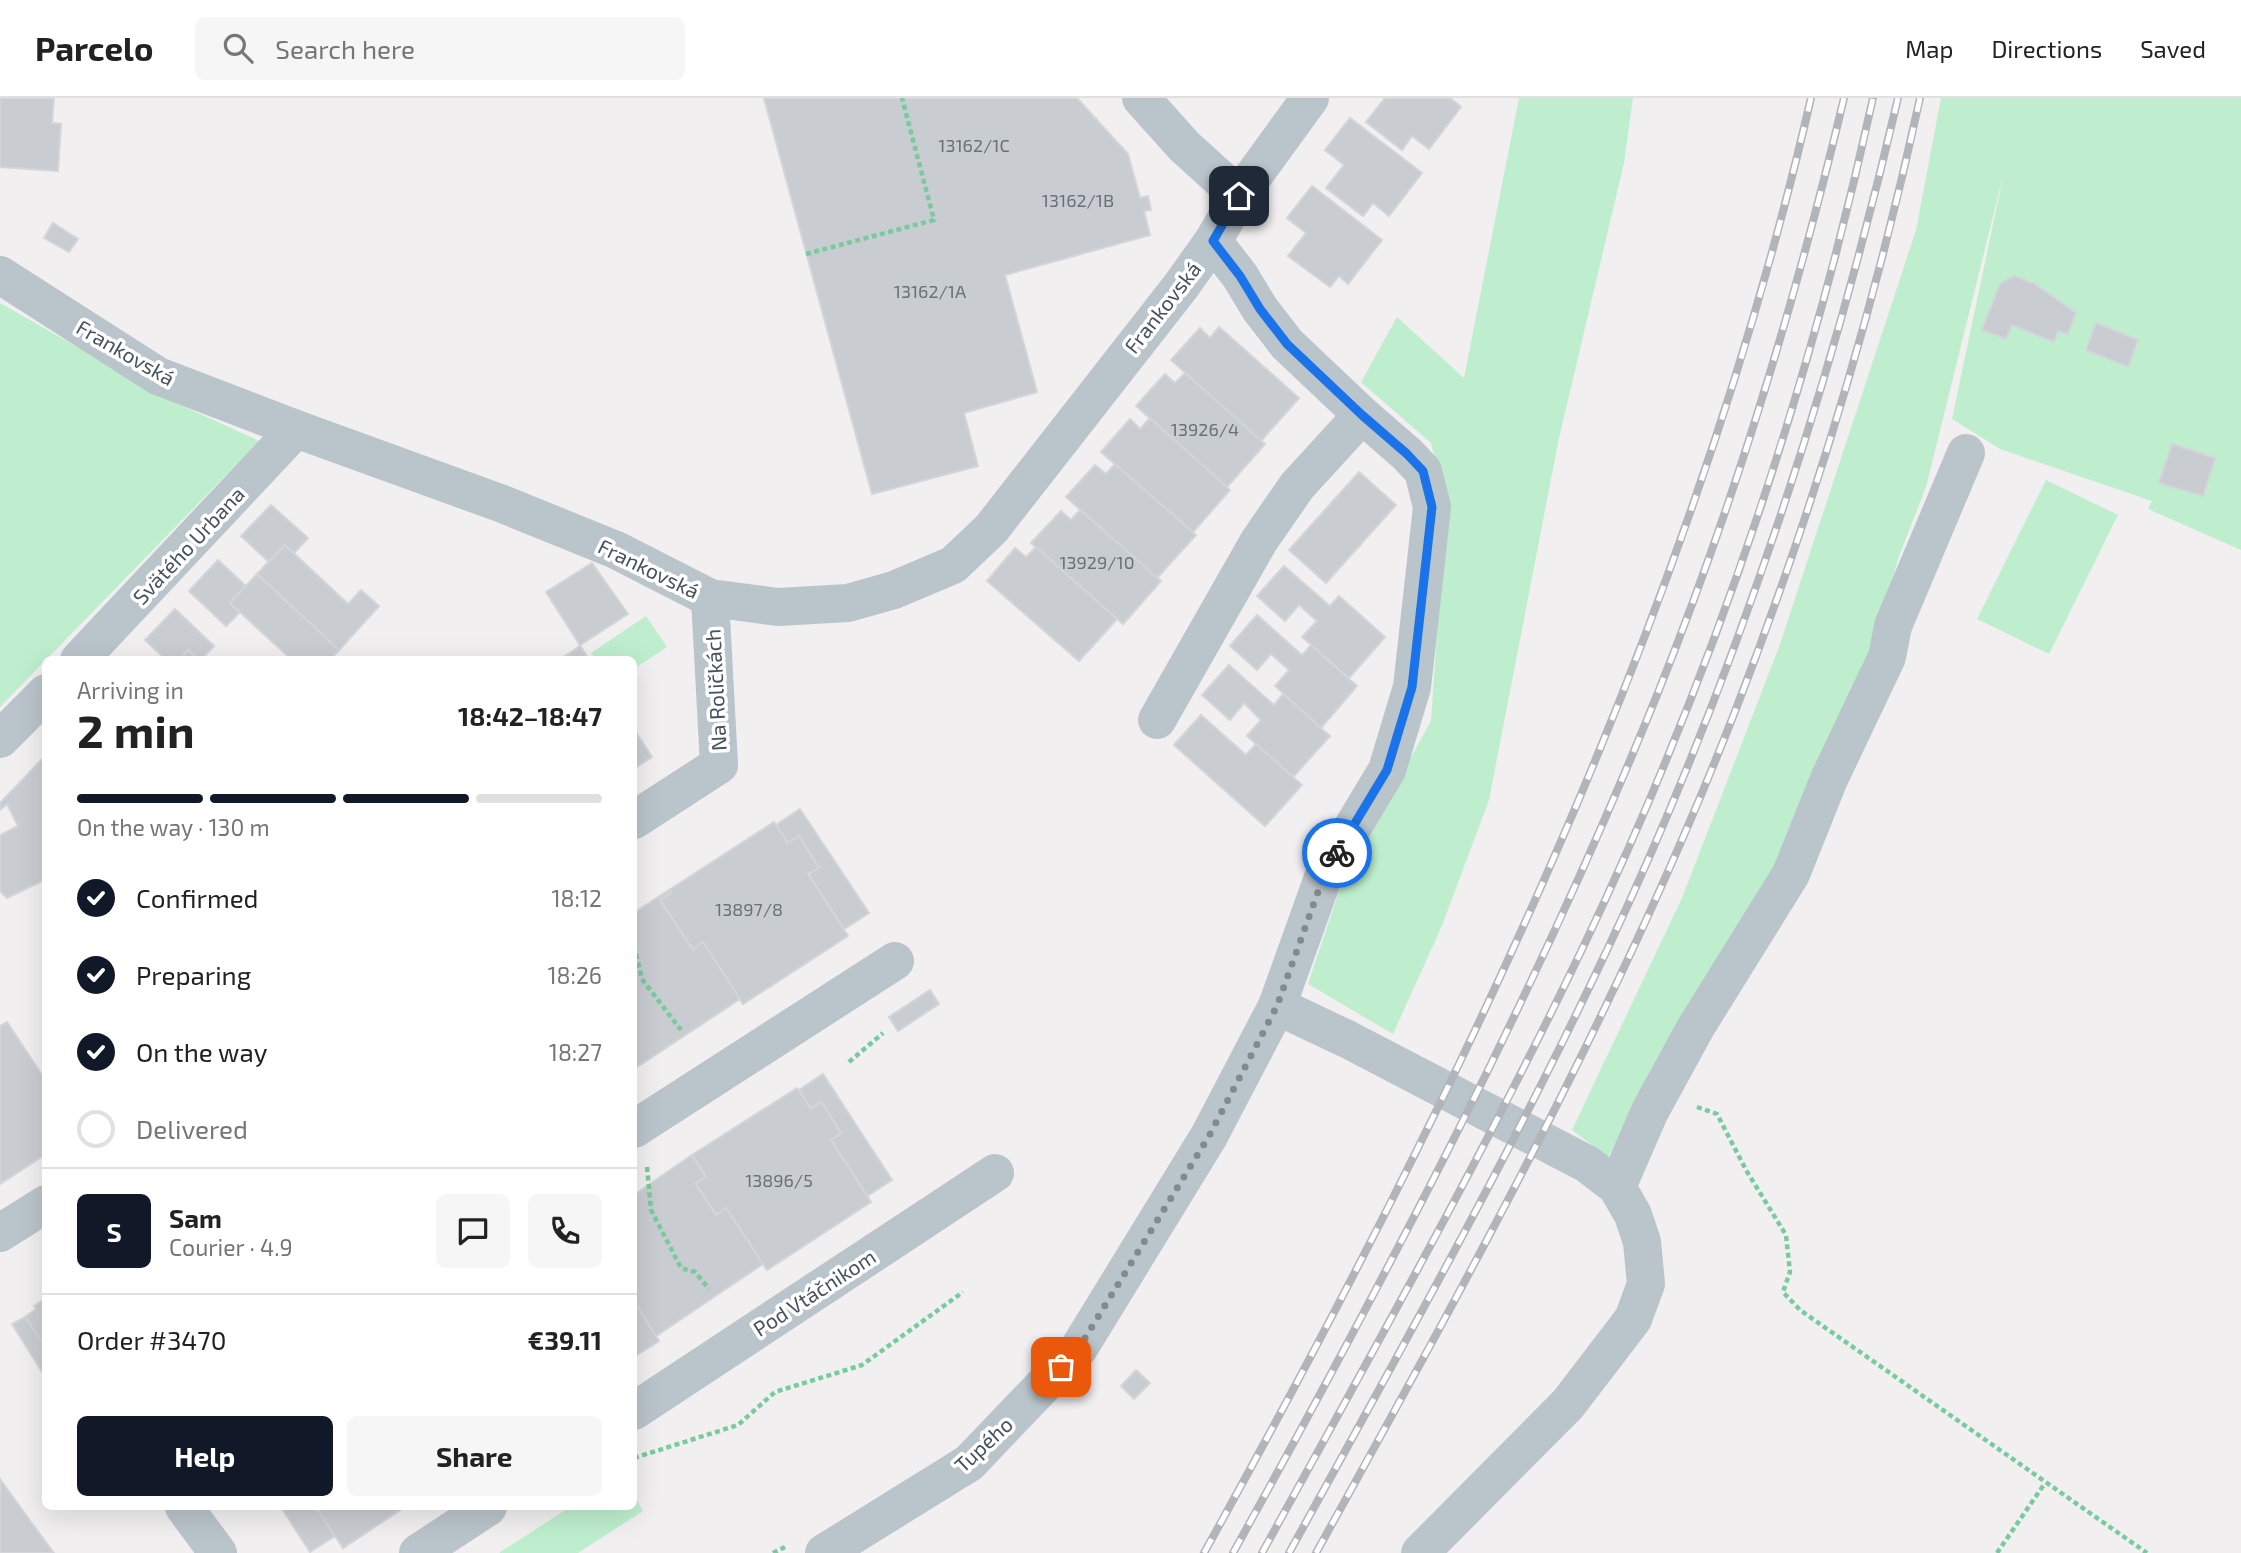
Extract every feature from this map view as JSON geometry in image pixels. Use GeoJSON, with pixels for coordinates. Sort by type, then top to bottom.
{"type":"FeatureCollection","features":[{"type":"Feature","properties":{"kind":"street"},"geometry":{"type":"LineString","coordinates":[[1141,98],[1184,146],[1239,196],[1310,98]]}},
{"type":"Feature","properties":{"kind":"street","name":"Frankovská"},"geometry":{"type":"LineString","coordinates":[[0,275],[158,376],[500,503],[616,550],[710,598],[778,607],[848,603],[894,590],[953,565],[991,529],[1181,285],[1213,241],[1239,196]]}},
{"type":"Feature","properties":{"kind":"street","name":"Tupého"},"geometry":{"type":"LineString","coordinates":[[810,1547],[969,1463],[1079,1348],[1209,1136],[1277,1006],[1324,875],[1387,770],[1412,687],[1432,507],[1423,471],[1287,344],[1213,241]]}},
{"type":"Feature","properties":{"kind":"street"},"geometry":{"type":"LineString","coordinates":[[1157,720],[1259,541],[1297,486],[1362,415]]}},
{"type":"Feature","properties":{"kind":"street","name":"Svätého Urbana"},"geometry":{"type":"LineString","coordinates":[[83,656],[296,429]]}},
{"type":"Feature","properties":{"kind":"street"},"geometry":{"type":"LineString","coordinates":[[1617,1187],[1650,1111],[1696,1027],[1791,874],[1829,779],[1887,657],[1893,626],[1966,453]]}},
{"type":"Feature","properties":{"kind":"street","name":"Na Roličkách"},"geometry":{"type":"LineString","coordinates":[[637,819],[719,765],[710,598]]}},
{"type":"Feature","properties":{"kind":"street"},"geometry":{"type":"LineString","coordinates":[[0,739],[42,697]]}},
{"type":"Feature","properties":{"kind":"street"},"geometry":{"type":"LineString","coordinates":[[637,1127],[895,961]]}},
{"type":"Feature","properties":{"kind":"street"},"geometry":{"type":"LineString","coordinates":[[1277,1006],[1347,1039],[1587,1164],[1617,1187],[1633,1215],[1642,1242],[1646,1283],[1633,1318],[1568,1404],[1420,1553]]}},
{"type":"Feature","properties":{"kind":"street","name":"Pod Vtáčnikom"},"geometry":{"type":"LineString","coordinates":[[637,1409],[995,1173]]}},
{"type":"Feature","properties":{"kind":"street"},"geometry":{"type":"LineString","coordinates":[[0,1233],[42,1206]]}},
{"type":"Feature","properties":{"kind":"street"},"geometry":{"type":"LineString","coordinates":[[186,1510],[218,1553]]}},
{"type":"Feature","properties":{"kind":"street"},"geometry":{"type":"LineString","coordinates":[[418,1553],[483,1510]]}},
{"type":"Feature","properties":{"kind":"path"},"geometry":{"type":"LineString","coordinates":[[806,254],[934,220],[902,98]]}},
{"type":"Feature","properties":{"kind":"path"},"geometry":{"type":"LineString","coordinates":[[637,958],[642,979],[681,1030]]}},
{"type":"Feature","properties":{"kind":"path"},"geometry":{"type":"LineString","coordinates":[[849,1062],[883,1033]]}},
{"type":"Feature","properties":{"kind":"path"},"geometry":{"type":"LineString","coordinates":[[1650,1111],[1684,1103],[1717,1114],[1746,1170],[1786,1235],[1790,1272],[1783,1292],[1800,1310],[2147,1553]]}},
{"type":"Feature","properties":{"kind":"path"},"geometry":{"type":"LineString","coordinates":[[647,1167],[651,1210],[681,1268],[695,1272],[709,1289]]}},
{"type":"Feature","properties":{"kind":"path"},"geometry":{"type":"LineString","coordinates":[[637,1457],[738,1425],[775,1392],[862,1365],[963,1292]]}},
{"type":"Feature","properties":{"kind":"path"},"geometry":{"type":"LineString","coordinates":[[1997,1553],[2045,1483]]}},
{"type":"Feature","properties":{"kind":"path"},"geometry":{"type":"LineString","coordinates":[[773,1553],[810,1547]]}},
{"type":"Feature","properties":{"kind":"green space"},"geometry":{"type":"Polygon","coordinates":[[[1519,98],[1633,98],[1624,163],[1559,438],[1489,800],[1441,928],[1393,1034],[1308,984],[1341,885],[1431,721],[1446,501],[1431,443],[1361,382],[1397,317],[1464,378],[1519,98]]]}},
{"type":"Feature","properties":{"kind":"green space"},"geometry":{"type":"Polygon","coordinates":[[[1941,98],[2241,98],[2241,550],[2148,509],[2152,501],[2000,449],[1952,419],[2004,172],[1926,487],[1898,559],[1876,640],[1784,851],[1608,1157],[1572,1130],[1682,898],[1779,647],[1916,230],[1941,98]]]}},
{"type":"Feature","properties":{"kind":"green space"},"geometry":{"type":"Polygon","coordinates":[[[0,303],[174,402],[259,441],[50,656],[42,656],[42,664],[0,707],[0,303]]]}},
{"type":"Feature","properties":{"kind":"green space"},"geometry":{"type":"Polygon","coordinates":[[[2046,480],[2118,515],[2049,654],[1977,619],[2046,480]]]}},
{"type":"Feature","properties":{"kind":"green space"},"geometry":{"type":"Polygon","coordinates":[[[646,616],[667,647],[637,667],[637,656],[593,656],[591,653],[646,616]]]}},
{"type":"Feature","properties":{"kind":"green space"},"geometry":{"type":"Polygon","coordinates":[[[637,1500],[643,1511],[578,1553],[499,1553],[565,1510],[637,1510],[637,1500]]]}},
{"type":"Feature","properties":{"kind":"building"},"geometry":{"type":"Polygon","coordinates":[[[0,98],[54,98],[52,123],[61,124],[58,171],[0,167],[0,98]]]}},
{"type":"Feature","properties":{"kind":"building"},"geometry":{"type":"Polygon","coordinates":[[[764,98],[1077,98],[1128,154],[1140,198],[1148,196],[1151,210],[1144,211],[1150,235],[1005,275],[1037,392],[964,413],[978,466],[872,494],[764,98]]]}},
{"type":"Feature","properties":{"kind":"building"},"geometry":{"type":"Polygon","coordinates":[[[1385,98],[1450,98],[1461,107],[1429,149],[1412,136],[1402,150],[1366,122],[1385,98]]]}},
{"type":"Feature","properties":{"kind":"building"},"geometry":{"type":"Polygon","coordinates":[[[1350,118],[1422,173],[1389,216],[1373,203],[1363,216],[1326,188],[1344,165],[1325,150],[1350,118]]]}},
{"type":"Feature","properties":{"kind":"building"},"geometry":{"type":"Polygon","coordinates":[[[1312,186],[1382,240],[1348,284],[1339,276],[1330,287],[1288,256],[1306,233],[1287,218],[1312,186]]]}},
{"type":"Feature","properties":{"kind":"building"},"geometry":{"type":"Polygon","coordinates":[[[53,223],[78,239],[69,252],[44,238],[53,223]]]}},
{"type":"Feature","properties":{"kind":"building"},"geometry":{"type":"Polygon","coordinates":[[[2014,276],[2035,284],[2076,313],[2068,334],[2058,331],[2054,342],[2012,325],[2006,339],[1982,330],[2000,284],[2014,276]]]}},
{"type":"Feature","properties":{"kind":"building"},"geometry":{"type":"Polygon","coordinates":[[[2096,323],[2138,340],[2128,367],[2086,350],[2096,323]]]}},
{"type":"Feature","properties":{"kind":"building"},"geometry":{"type":"Polygon","coordinates":[[[1219,327],[1299,398],[1261,441],[1171,360],[1200,328],[1210,338],[1219,327]]]}},
{"type":"Feature","properties":{"kind":"building"},"geometry":{"type":"Polygon","coordinates":[[[1185,373],[1265,444],[1227,487],[1136,406],[1165,374],[1175,383],[1185,373]]]}},
{"type":"Feature","properties":{"kind":"building"},"geometry":{"type":"Polygon","coordinates":[[[1150,418],[1230,490],[1193,532],[1101,452],[1130,419],[1140,429],[1150,418]]]}},
{"type":"Feature","properties":{"kind":"building"},"geometry":{"type":"Polygon","coordinates":[[[2172,444],[2215,458],[2203,496],[2159,483],[2172,444]]]}},
{"type":"Feature","properties":{"kind":"building"},"geometry":{"type":"Polygon","coordinates":[[[1115,464],[1196,535],[1157,578],[1066,497],[1095,465],[1106,474],[1115,464]]]}},
{"type":"Feature","properties":{"kind":"building"},"geometry":{"type":"Polygon","coordinates":[[[1359,472],[1396,505],[1326,583],[1289,550],[1359,472]]]}},
{"type":"Feature","properties":{"kind":"building"},"geometry":{"type":"Polygon","coordinates":[[[271,505],[308,538],[294,553],[285,545],[269,562],[241,536],[271,505]]]}},
{"type":"Feature","properties":{"kind":"building"},"geometry":{"type":"Polygon","coordinates":[[[1080,510],[1161,581],[1123,624],[1031,543],[1061,511],[1071,520],[1080,510]]]}},
{"type":"Feature","properties":{"kind":"building"},"geometry":{"type":"Polygon","coordinates":[[[285,545],[348,604],[361,590],[379,606],[339,650],[257,574],[285,545]]]}},
{"type":"Feature","properties":{"kind":"building"},"geometry":{"type":"Polygon","coordinates":[[[1036,547],[1117,619],[1079,661],[987,581],[1015,548],[1026,557],[1036,547]]]}},
{"type":"Feature","properties":{"kind":"building"},"geometry":{"type":"Polygon","coordinates":[[[218,560],[246,586],[230,603],[240,612],[226,626],[189,591],[218,560]]]}},
{"type":"Feature","properties":{"kind":"building"},"geometry":{"type":"Polygon","coordinates":[[[592,563],[628,614],[580,645],[546,592],[592,563]]]}},
{"type":"Feature","properties":{"kind":"building"},"geometry":{"type":"Polygon","coordinates":[[[1284,566],[1330,606],[1339,596],[1385,637],[1349,678],[1302,637],[1317,621],[1299,605],[1285,621],[1257,596],[1284,566]]]}},
{"type":"Feature","properties":{"kind":"building"},"geometry":{"type":"Polygon","coordinates":[[[257,574],[339,650],[334,656],[288,656],[230,603],[257,574]]]}},
{"type":"Feature","properties":{"kind":"building"},"geometry":{"type":"Polygon","coordinates":[[[175,609],[214,646],[205,656],[196,656],[188,650],[183,656],[162,656],[145,640],[175,609]]]}},
{"type":"Feature","properties":{"kind":"building"},"geometry":{"type":"Polygon","coordinates":[[[1257,615],[1302,655],[1311,645],[1357,686],[1321,728],[1275,686],[1289,670],[1271,654],[1257,670],[1230,646],[1257,615]]]}},
{"type":"Feature","properties":{"kind":"building"},"geometry":{"type":"Polygon","coordinates":[[[580,645],[587,656],[565,656],[580,645]]]}},
{"type":"Feature","properties":{"kind":"building"},"geometry":{"type":"Polygon","coordinates":[[[188,650],[195,656],[183,656],[188,650]]]}},
{"type":"Feature","properties":{"kind":"building"},"geometry":{"type":"Polygon","coordinates":[[[1229,665],[1274,705],[1283,694],[1330,736],[1293,777],[1247,736],[1261,720],[1244,703],[1230,720],[1202,695],[1229,665]]]}},
{"type":"Feature","properties":{"kind":"building"},"geometry":{"type":"Polygon","coordinates":[[[1201,715],[1246,755],[1256,744],[1302,785],[1265,826],[1174,745],[1201,715]]]}},
{"type":"Feature","properties":{"kind":"building"},"geometry":{"type":"Polygon","coordinates":[[[637,734],[652,757],[637,767],[637,734]]]}},
{"type":"Feature","properties":{"kind":"building"},"geometry":{"type":"Polygon","coordinates":[[[42,759],[42,881],[7,898],[0,891],[0,835],[18,826],[7,804],[0,810],[0,803],[42,759]]]}},
{"type":"Feature","properties":{"kind":"building"},"geometry":{"type":"Polygon","coordinates":[[[800,809],[869,913],[844,929],[808,874],[819,868],[799,836],[788,843],[776,825],[800,809]]]}},
{"type":"Feature","properties":{"kind":"building"},"geometry":{"type":"Polygon","coordinates":[[[774,822],[788,843],[799,836],[819,868],[808,874],[848,936],[743,1004],[703,942],[693,950],[660,900],[671,893],[669,890],[774,822]]]}},
{"type":"Feature","properties":{"kind":"building"},"geometry":{"type":"Polygon","coordinates":[[[669,890],[671,893],[660,900],[693,950],[703,942],[740,999],[637,1067],[637,911],[669,890]]]}},
{"type":"Feature","properties":{"kind":"building"},"geometry":{"type":"Polygon","coordinates":[[[930,990],[939,1004],[898,1031],[889,1017],[930,990]]]}},
{"type":"Feature","properties":{"kind":"building"},"geometry":{"type":"Polygon","coordinates":[[[7,1022],[42,1075],[42,1157],[0,1184],[0,1026],[7,1022]]]}},
{"type":"Feature","properties":{"kind":"building"},"geometry":{"type":"Polygon","coordinates":[[[823,1074],[892,1180],[867,1196],[831,1140],[841,1133],[821,1101],[811,1109],[799,1090],[823,1074]]]}},
{"type":"Feature","properties":{"kind":"building"},"geometry":{"type":"Polygon","coordinates":[[[797,1088],[811,1109],[821,1101],[841,1133],[831,1140],[871,1202],[767,1270],[726,1208],[716,1215],[695,1183],[706,1177],[692,1155],[797,1088]]]}},
{"type":"Feature","properties":{"kind":"building"},"geometry":{"type":"Polygon","coordinates":[[[692,1155],[706,1177],[695,1183],[716,1215],[726,1208],[763,1264],[656,1336],[637,1306],[637,1193],[692,1155]]]}},
{"type":"Feature","properties":{"kind":"building"},"geometry":{"type":"Polygon","coordinates":[[[42,1301],[42,1342],[25,1317],[36,1309],[34,1306],[42,1301]]]}},
{"type":"Feature","properties":{"kind":"building"},"geometry":{"type":"Polygon","coordinates":[[[637,1306],[659,1341],[637,1355],[637,1306]]]}},
{"type":"Feature","properties":{"kind":"building"},"geometry":{"type":"Polygon","coordinates":[[[25,1317],[42,1342],[42,1372],[12,1324],[25,1317]]]}},
{"type":"Feature","properties":{"kind":"building"},"geometry":{"type":"Polygon","coordinates":[[[1136,1370],[1150,1383],[1134,1399],[1121,1386],[1136,1370]]]}},
{"type":"Feature","properties":{"kind":"building"},"geometry":{"type":"Polygon","coordinates":[[[0,1479],[31,1522],[54,1553],[0,1553],[0,1479]]]}},
{"type":"Feature","properties":{"kind":"building"},"geometry":{"type":"Polygon","coordinates":[[[283,1510],[318,1510],[335,1536],[310,1552],[283,1510]]]}},
{"type":"Feature","properties":{"kind":"building"},"geometry":{"type":"Polygon","coordinates":[[[318,1510],[400,1510],[343,1548],[318,1510]]]}},
{"type":"Feature","properties":{"kind":"railway"},"geometry":{"type":"LineString","coordinates":[[1204,1553],[1390,1204],[1477,1026],[1559,846],[1634,663],[1702,478],[1761,290],[1811,98]]}},
{"type":"Feature","properties":{"kind":"railway"},"geometry":{"type":"LineString","coordinates":[[1233,1553],[1348,1342],[1459,1128],[1564,911],[1613,801],[1687,618],[1739,472],[1806,249],[1844,98]]}},
{"type":"Feature","properties":{"kind":"railway"},"geometry":{"type":"LineString","coordinates":[[1262,1553],[1509,1096],[1586,941],[1676,737],[1754,528],[1788,422],[1848,206],[1873,98]]}},
{"type":"Feature","properties":{"kind":"railway"},"geometry":{"type":"LineString","coordinates":[[1289,1553],[1533,1101],[1608,948],[1698,742],[1776,531],[1810,424],[1842,316],[1898,98]]}},
{"type":"Feature","properties":{"kind":"railway"},"geometry":{"type":"LineString","coordinates":[[1316,1553],[1539,1140],[1642,929],[1690,822],[1763,639],[1815,486],[1862,332],[1920,98]]}},
{"type":"Feature","properties":{"kind":"way so far"},"geometry":{"type":"LineString","coordinates":[[1061,1367],[1079,1348],[1209,1136],[1277,1006],[1324,875],[1337,853]]}},
{"type":"Feature","properties":{"kind":"route"},"geometry":{"type":"LineString","coordinates":[[1239,196],[1213,241],[1287,344],[1423,471],[1432,507],[1412,687],[1387,770],[1337,853]]}}]}
